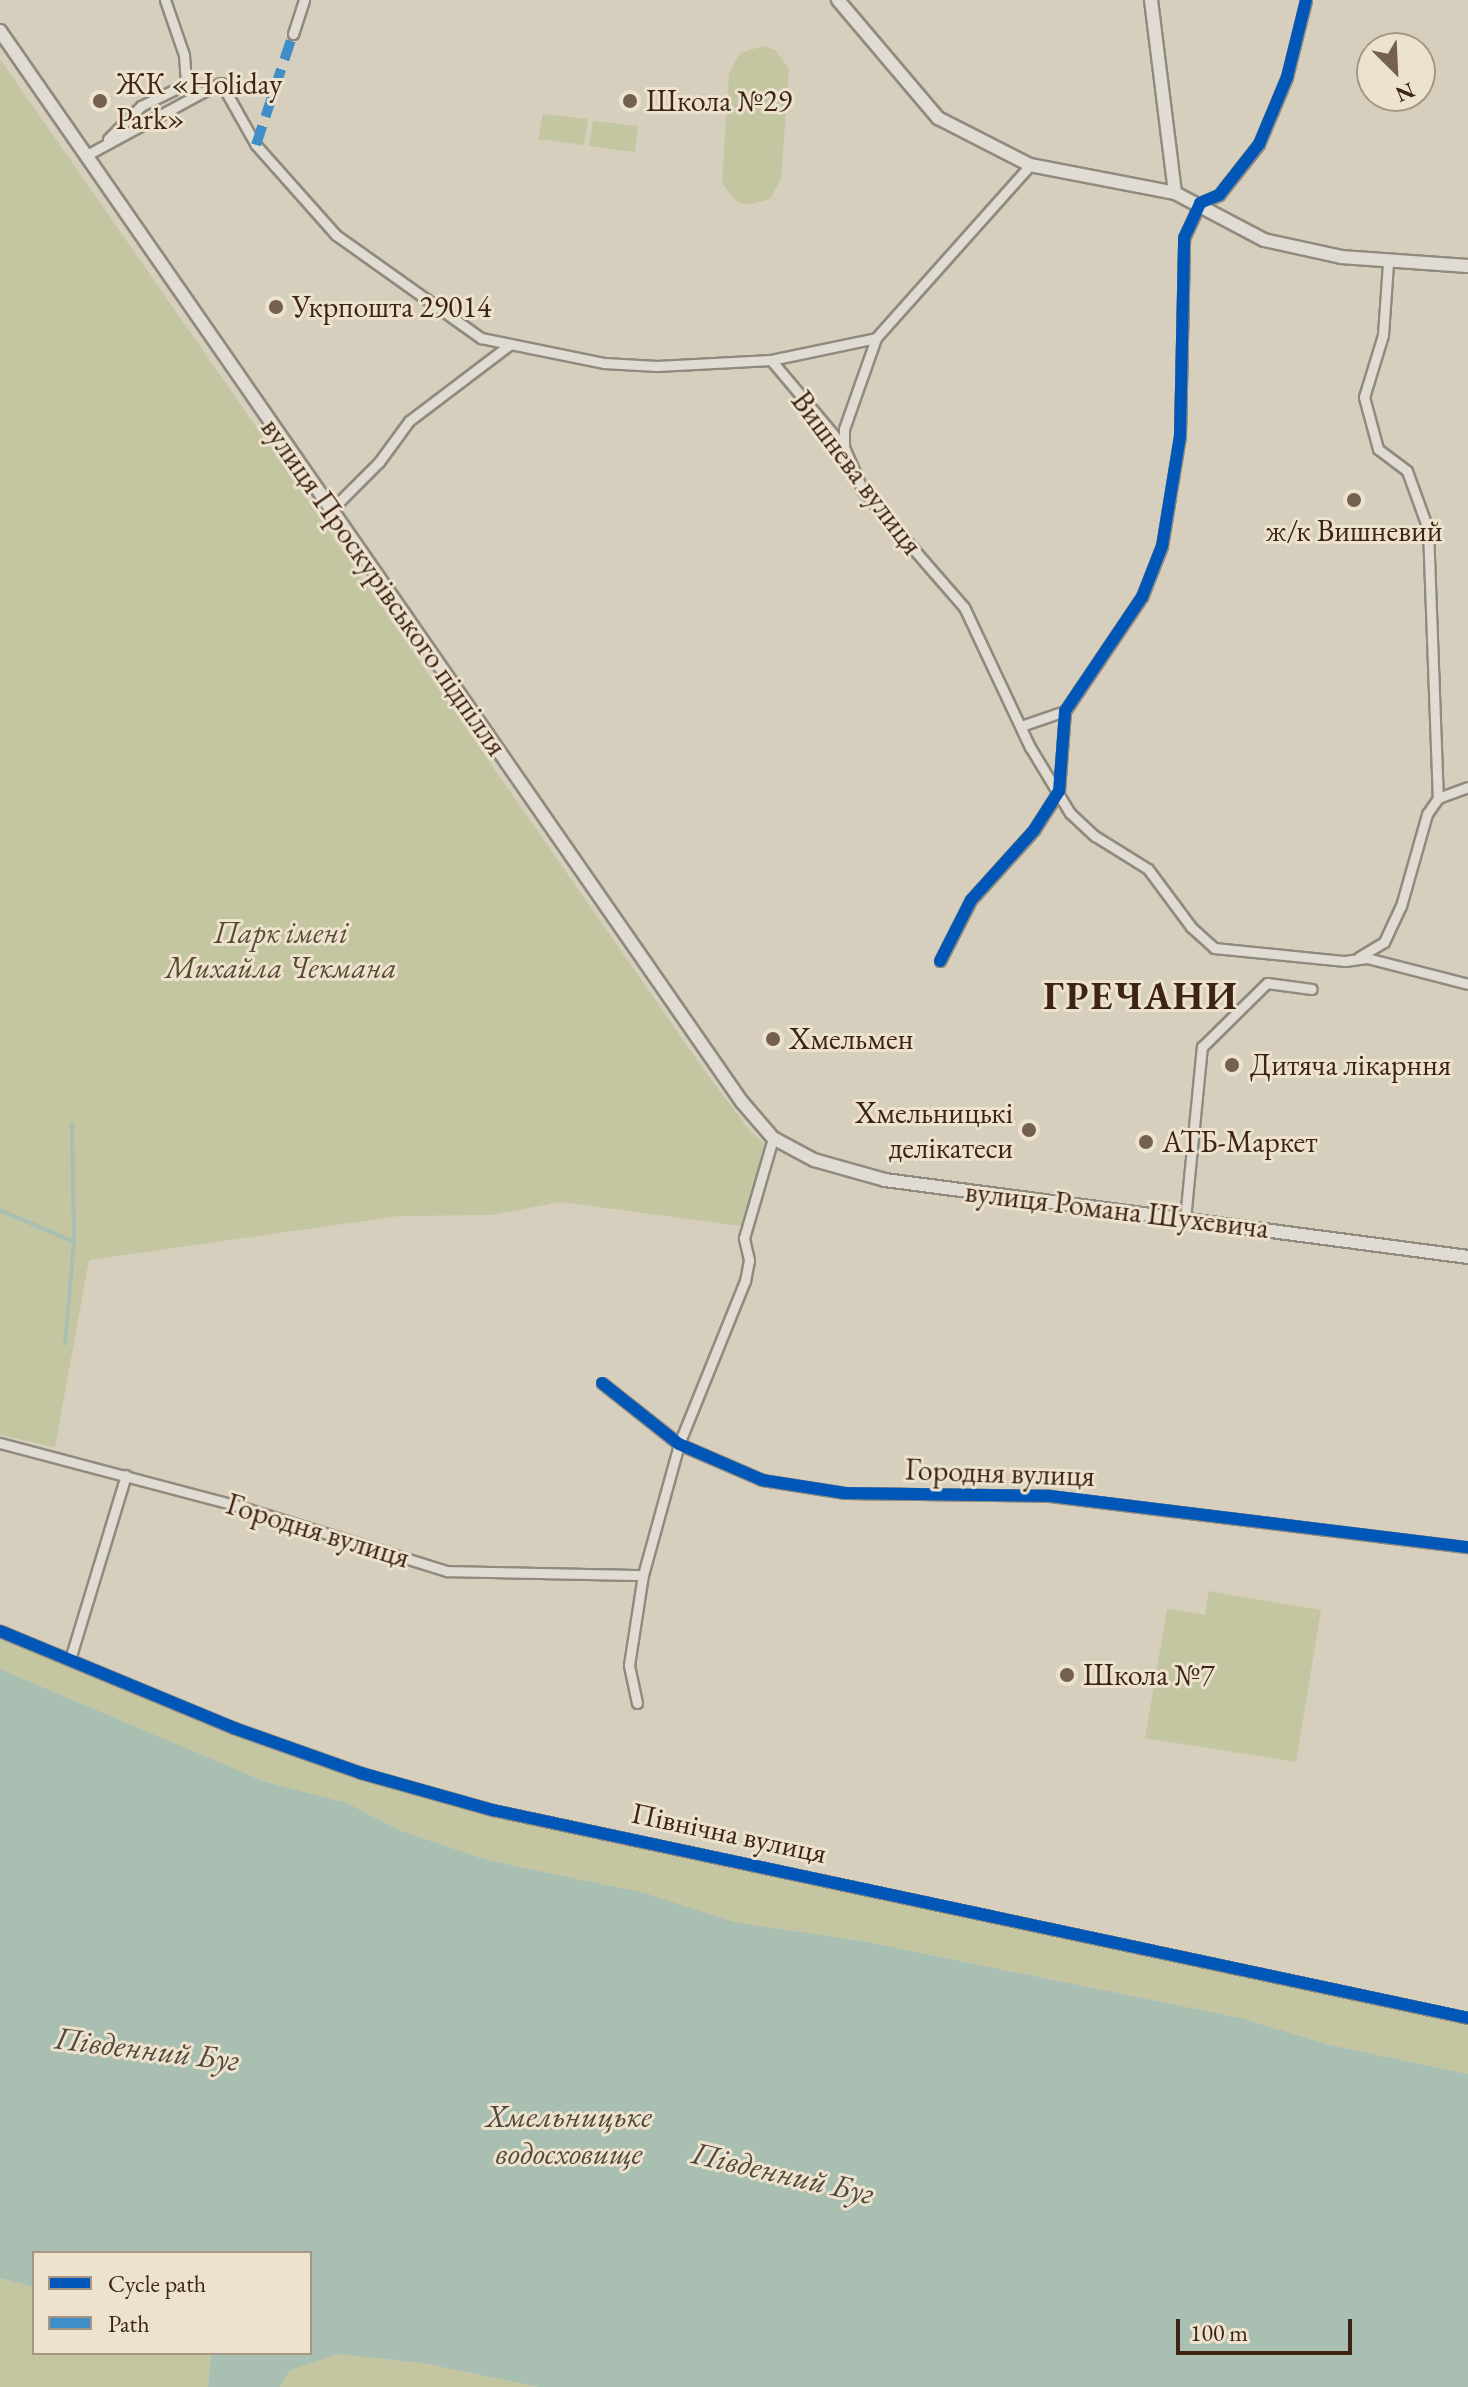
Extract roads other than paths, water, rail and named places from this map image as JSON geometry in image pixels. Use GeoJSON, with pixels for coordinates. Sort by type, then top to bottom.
{"type":"FeatureCollection","features":[{"type":"Feature","properties":{"kind":"main road"},"geometry":{"type":"LineString","coordinates":[[838,0],[938,118],[1030,165],[1175,193],[1200,203],[1221,221],[1264,240],[1388,263],[1468,266]]}},
{"type":"Feature","properties":{"kind":"main road"},"geometry":{"type":"LineString","coordinates":[[1151,0],[1175,193]]}},
{"type":"Feature","properties":{"kind":"main road","name":"вулиця Проскурівського підпілля"},"geometry":{"type":"LineString","coordinates":[[0,31],[742,1102],[773,1138]]}},
{"type":"Feature","properties":{"kind":"main road","name":"вулиця Романа Шухевича"},"geometry":{"type":"LineString","coordinates":[[773,1138],[814,1160],[885,1180],[1468,1257]]}},
{"type":"Feature","properties":{"kind":"street"},"geometry":{"type":"LineString","coordinates":[[85,156],[105,142],[141,106],[186,84],[184,55],[165,0]]}},
{"type":"Feature","properties":{"kind":"street"},"geometry":{"type":"LineString","coordinates":[[293,34],[304,0]]}},
{"type":"Feature","properties":{"kind":"street"},"geometry":{"type":"LineString","coordinates":[[940,961],[971,900],[1034,830],[1059,791],[1065,711],[1142,597],[1162,546],[1180,436],[1181,252],[1200,203],[1219,195],[1259,144],[1287,77],[1306,0]]}},
{"type":"Feature","properties":{"kind":"street","name":"Вишнева вулиця"},"geometry":{"type":"LineString","coordinates":[[186,84],[201,93],[221,83],[256,145],[336,235],[453,322],[509,345],[643,365],[771,360],[876,338]]}},
{"type":"Feature","properties":{"kind":"street"},"geometry":{"type":"LineString","coordinates":[[105,142],[155,122],[201,93]]}},
{"type":"Feature","properties":{"kind":"street"},"geometry":{"type":"LineString","coordinates":[[844,447],[844,429],[876,338],[1030,165]]}},
{"type":"Feature","properties":{"kind":"street"},"geometry":{"type":"LineString","coordinates":[[1388,263],[1383,335],[1364,397],[1378,449],[1407,471],[1428,529],[1438,798]]}},
{"type":"Feature","properties":{"kind":"street"},"geometry":{"type":"LineString","coordinates":[[331,510],[379,462],[409,421],[509,345]]}},
{"type":"Feature","properties":{"kind":"street","name":"Вишнева вулиця"},"geometry":{"type":"LineString","coordinates":[[771,360],[844,447],[863,491],[964,607],[1024,725],[1030,747],[1070,813],[1095,836],[1148,869],[1177,902],[1191,927],[1214,948],[1345,961],[1367,958],[1468,984]]}},
{"type":"Feature","properties":{"kind":"street"},"geometry":{"type":"LineString","coordinates":[[1024,725],[1065,711]]}},
{"type":"Feature","properties":{"kind":"street"},"geometry":{"type":"LineString","coordinates":[[1345,961],[1384,942],[1401,906],[1427,814],[1438,798],[1468,787]]}},
{"type":"Feature","properties":{"kind":"street"},"geometry":{"type":"LineString","coordinates":[[1185,1219],[1202,1047],[1267,983],[1312,989]]}},
{"type":"Feature","properties":{"kind":"street"},"geometry":{"type":"LineString","coordinates":[[637,1703],[629,1665],[643,1575],[679,1444],[745,1281],[749,1260],[744,1238],[773,1138]]}},
{"type":"Feature","properties":{"kind":"street","name":"Городня вулиця"},"geometry":{"type":"LineString","coordinates":[[602,1383],[679,1444],[762,1480],[845,1493],[1050,1496],[1468,1547]]}},
{"type":"Feature","properties":{"kind":"street","name":"Городня вулиця"},"geometry":{"type":"LineString","coordinates":[[0,1443],[126,1475],[447,1571],[643,1575]]}},
{"type":"Feature","properties":{"kind":"street"},"geometry":{"type":"LineString","coordinates":[[71,1656],[126,1475]]}},
{"type":"Feature","properties":{"kind":"street","name":"Північна вулиця"},"geometry":{"type":"LineString","coordinates":[[0,1631],[71,1656],[234,1728],[361,1773],[493,1810],[1468,2018]]}},
{"type":"Feature","properties":{"kind":"water","name":"Хмельницьке водосховище"},"geometry":{"type":"Polygon","coordinates":[[[0,1669],[266,1782],[347,1803],[401,1831],[487,1860],[645,1893],[734,1922],[862,1941],[1241,2018],[1330,2045],[1468,2074],[1468,2387],[539,2387],[421,2363],[338,2354],[290,2370],[280,2387],[208,2387],[211,2355],[312,2355],[312,2251],[32,2251],[32,2286],[0,2278],[0,1669]]]}},
{"type":"Feature","properties":{"kind":"waterway"},"geometry":{"type":"LineString","coordinates":[[72,1124],[74,1242]]}},
{"type":"Feature","properties":{"kind":"waterway"},"geometry":{"type":"LineString","coordinates":[[0,1210],[74,1242],[65,1344]]}},
{"type":"Feature","properties":{"kind":"place","name":"ЖК «Holiday Park»"},"geometry":{"type":"Point","coordinates":[100,101]}},
{"type":"Feature","properties":{"kind":"place","name":"Школа №29"},"geometry":{"type":"Point","coordinates":[630,101]}},
{"type":"Feature","properties":{"kind":"place","name":"Укрпошта 29014"},"geometry":{"type":"Point","coordinates":[276,307]}},
{"type":"Feature","properties":{"kind":"place","name":"ж/к Вишневий"},"geometry":{"type":"Point","coordinates":[1354,500]}},
{"type":"Feature","properties":{"kind":"place","name":"Хмельмен"},"geometry":{"type":"Point","coordinates":[773,1039]}},
{"type":"Feature","properties":{"kind":"place","name":"Дитяча лікарння"},"geometry":{"type":"Point","coordinates":[1232,1065]}},
{"type":"Feature","properties":{"kind":"place","name":"Хмельницькі делікатеси"},"geometry":{"type":"Point","coordinates":[1029,1130]}},
{"type":"Feature","properties":{"kind":"place","name":"АТБ-Маркет"},"geometry":{"type":"Point","coordinates":[1146,1142]}},
{"type":"Feature","properties":{"kind":"place","name":"Школа №7"},"geometry":{"type":"Point","coordinates":[1067,1675]}},
{"type":"Feature","properties":{"kind":"district","name":"ГРЕЧАНИ"},"geometry":{"type":"Point","coordinates":[1141,996]}},
{"type":"Feature","properties":{"kind":"park label","name":"Парк імені Михайла Чекмана"},"geometry":{"type":"Point","coordinates":[281,950]}},
{"type":"Feature","properties":{"kind":"water label","name":"Південний Буг"},"geometry":{"type":"Point","coordinates":[147,2049]}},
{"type":"Feature","properties":{"kind":"water label","name":"Південний Буг"},"geometry":{"type":"Point","coordinates":[783,2173]}}]}
